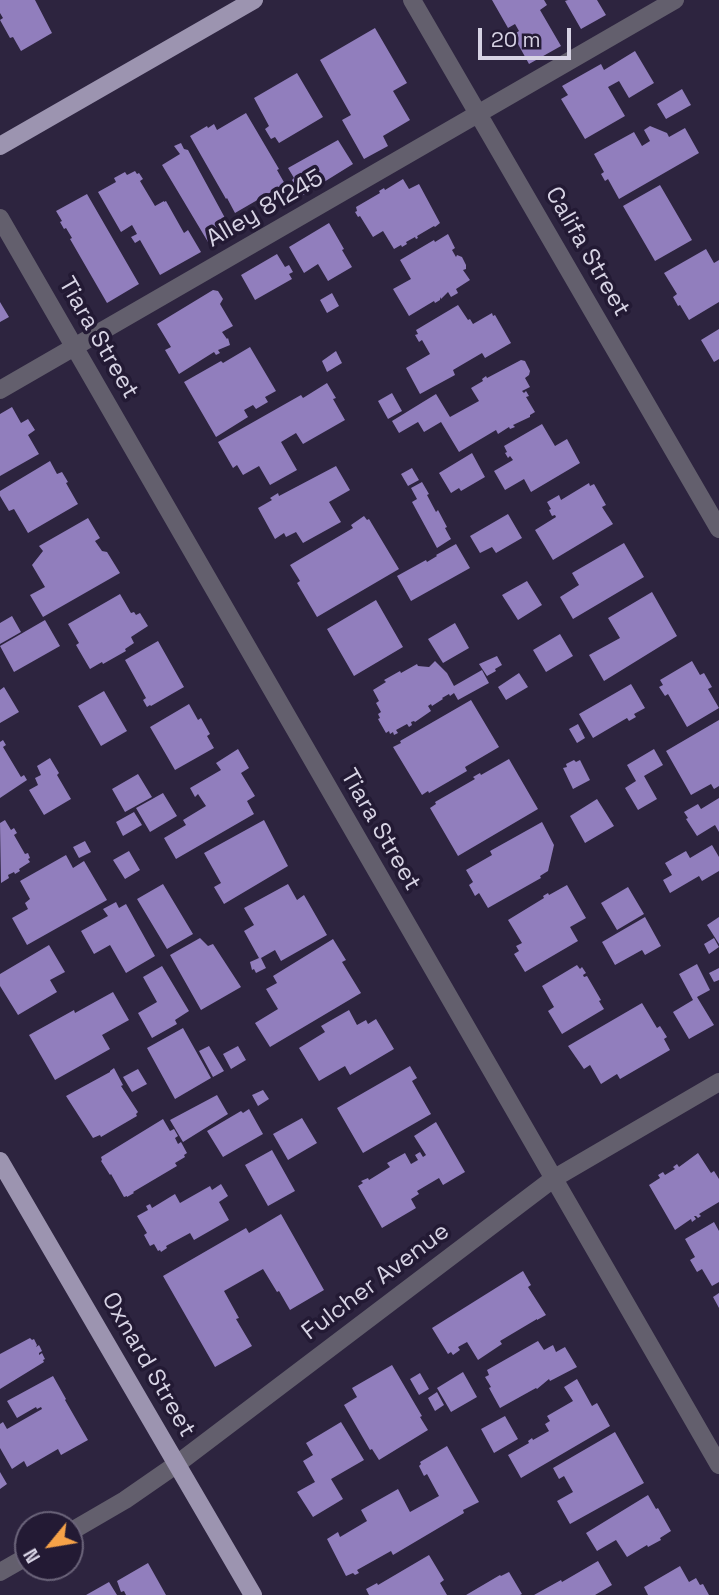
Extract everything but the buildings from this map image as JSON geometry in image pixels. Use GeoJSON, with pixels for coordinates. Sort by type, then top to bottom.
{"type":"FeatureCollection","features":[{"type":"Feature","properties":{"kind":"main road"},"geometry":{"type":"LineString","coordinates":[[0,146],[254,0]]}},
{"type":"Feature","properties":{"kind":"main road","name":"Oxnard Street"},"geometry":{"type":"LineString","coordinates":[[0,1161],[253,1595]]}},
{"type":"Feature","properties":{"kind":"street","name":"Califa Street"},"geometry":{"type":"LineString","coordinates":[[412,0],[719,529]]}},
{"type":"Feature","properties":{"kind":"street","name":"Alley 81245"},"geometry":{"type":"LineString","coordinates":[[0,390],[675,0]]}},
{"type":"Feature","properties":{"kind":"street","name":"Tiara Street"},"geometry":{"type":"LineString","coordinates":[[0,218],[719,1465]]}},
{"type":"Feature","properties":{"kind":"street","name":"Fulcher Avenue"},"geometry":{"type":"LineString","coordinates":[[84,1524],[125,1500],[177,1464],[553,1180],[719,1082]]}}]}
